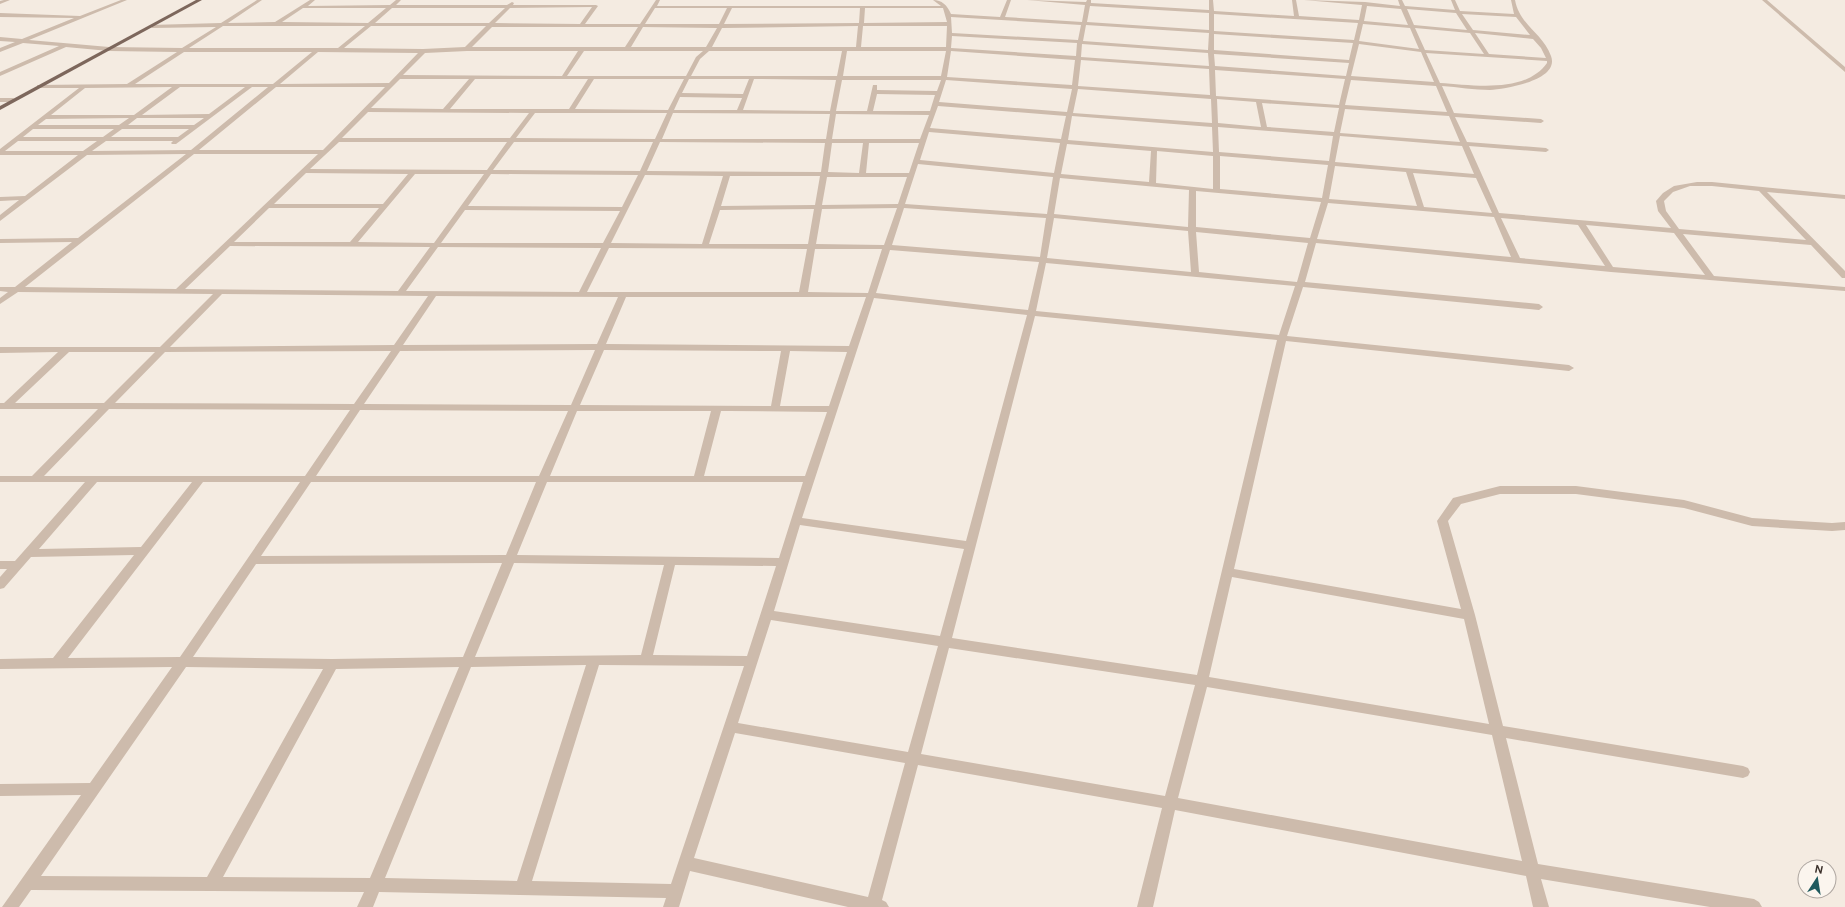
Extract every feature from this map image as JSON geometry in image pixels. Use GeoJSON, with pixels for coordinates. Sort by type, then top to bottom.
{"type":"FeatureCollection","features":[{"type":"Feature","properties":{"kind":"main road"},"geometry":{"type":"LineString","coordinates":[[0,108],[200,0]]}},
{"type":"Feature","properties":{"kind":"street"},"geometry":{"type":"LineString","coordinates":[[0,4],[8,0]]}},
{"type":"Feature","properties":{"kind":"street"},"geometry":{"type":"LineString","coordinates":[[0,50],[125,0]]}},
{"type":"Feature","properties":{"kind":"street"},"geometry":{"type":"LineString","coordinates":[[128,86],[260,0]]}},
{"type":"Feature","properties":{"kind":"street"},"geometry":{"type":"LineString","coordinates":[[276,24],[313,0]]}},
{"type":"Feature","properties":{"kind":"street"},"geometry":{"type":"LineString","coordinates":[[340,50],[399,0]]}},
{"type":"Feature","properties":{"kind":"street"},"geometry":{"type":"LineString","coordinates":[[467,49],[514,0]]}},
{"type":"Feature","properties":{"kind":"street"},"geometry":{"type":"LineString","coordinates":[[582,25],[600,0]]}},
{"type":"Feature","properties":{"kind":"street"},"geometry":{"type":"LineString","coordinates":[[627,49],[658,0]]}},
{"type":"Feature","properties":{"kind":"street"},"geometry":{"type":"LineString","coordinates":[[671,907],[767,615],[809,478],[944,78],[949,49],[949,15],[944,7],[935,0]]}},
{"type":"Feature","properties":{"kind":"street"},"geometry":{"type":"LineString","coordinates":[[1002,18],[1009,0]]}},
{"type":"Feature","properties":{"kind":"street"},"geometry":{"type":"LineString","coordinates":[[1030,0],[1089,2],[1412,26],[1534,37]]}},
{"type":"Feature","properties":{"kind":"street"},"geometry":{"type":"LineString","coordinates":[[1211,0],[1213,32],[1211,68],[1217,154],[1217,191]]}},
{"type":"Feature","properties":{"kind":"street"},"geometry":{"type":"LineString","coordinates":[[1294,0],[1297,18]]}},
{"type":"Feature","properties":{"kind":"street"},"geometry":{"type":"LineString","coordinates":[[1306,0],[1365,3],[1517,16]]}},
{"type":"Feature","properties":{"kind":"street"},"geometry":{"type":"LineString","coordinates":[[1400,0],[1517,261]]}},
{"type":"Feature","properties":{"kind":"street"},"geometry":{"type":"LineString","coordinates":[[1453,0],[1458,12],[1488,56]]}},
{"type":"Feature","properties":{"kind":"street"},"geometry":{"type":"LineString","coordinates":[[949,34],[1079,58],[1439,86],[1489,88],[1506,87],[1537,77],[1548,68],[1550,60],[1517,16],[1513,7],[1513,0]]}},
{"type":"Feature","properties":{"kind":"street"},"geometry":{"type":"LineString","coordinates":[[1764,0],[1845,70]]}},
{"type":"Feature","properties":{"kind":"street"},"geometry":{"type":"LineString","coordinates":[[686,863],[877,906],[913,759],[1032,312],[1075,88],[1080,42],[1089,2]]}},
{"type":"Feature","properties":{"kind":"street"},"geometry":{"type":"LineString","coordinates":[[1145,907],[1202,681],[1282,338],[1314,240],[1325,200],[1342,106],[1365,3]]}},
{"type":"Feature","properties":{"kind":"street"},"geometry":{"type":"LineString","coordinates":[[302,7],[596,6]]}},
{"type":"Feature","properties":{"kind":"street"},"geometry":{"type":"LineString","coordinates":[[653,8],[944,7]]}},
{"type":"Feature","properties":{"kind":"street"},"geometry":{"type":"LineString","coordinates":[[581,295],[658,141],[678,95],[700,55],[708,49],[730,8]]}},
{"type":"Feature","properties":{"kind":"street"},"geometry":{"type":"LineString","coordinates":[[858,49],[863,8]]}},
{"type":"Feature","properties":{"kind":"street"},"geometry":{"type":"LineString","coordinates":[[0,15],[83,17]]}},
{"type":"Feature","properties":{"kind":"street"},"geometry":{"type":"LineString","coordinates":[[949,15],[1356,42],[1423,51],[1550,60]]}},
{"type":"Feature","properties":{"kind":"street"},"geometry":{"type":"LineString","coordinates":[[152,26],[276,24],[720,26],[949,24]]}},
{"type":"Feature","properties":{"kind":"street"},"geometry":{"type":"LineString","coordinates":[[0,39],[109,49],[181,51],[340,50],[423,52],[467,49],[949,49],[1080,42],[1351,62]]}},
{"type":"Feature","properties":{"kind":"street"},"geometry":{"type":"LineString","coordinates":[[0,74],[66,45]]}},
{"type":"Feature","properties":{"kind":"street"},"geometry":{"type":"LineString","coordinates":[[563,78],[582,49]]}},
{"type":"Feature","properties":{"kind":"street"},"geometry":{"type":"LineString","coordinates":[[803,295],[824,174],[828,141],[845,49]]}},
{"type":"Feature","properties":{"kind":"street"},"geometry":{"type":"LineString","coordinates":[[0,302],[192,153],[317,50]]}},
{"type":"Feature","properties":{"kind":"street"},"geometry":{"type":"LineString","coordinates":[[177,292],[337,140],[423,52]]}},
{"type":"Feature","properties":{"kind":"street"},"geometry":{"type":"LineString","coordinates":[[400,77],[944,78],[1541,121]]}},
{"type":"Feature","properties":{"kind":"street"},"geometry":{"type":"LineString","coordinates":[[445,110],[474,77]]}},
{"type":"Feature","properties":{"kind":"street"},"geometry":{"type":"LineString","coordinates":[[571,112],[592,77]]}},
{"type":"Feature","properties":{"kind":"street"},"geometry":{"type":"LineString","coordinates":[[739,113],[752,78]]}},
{"type":"Feature","properties":{"kind":"street"},"geometry":{"type":"LineString","coordinates":[[870,113],[877,78]]}},
{"type":"Feature","properties":{"kind":"street"},"geometry":{"type":"LineString","coordinates":[[39,86],[391,85]]}},
{"type":"Feature","properties":{"kind":"street"},"geometry":{"type":"LineString","coordinates":[[0,219],[103,139],[178,86]]}},
{"type":"Feature","properties":{"kind":"street"},"geometry":{"type":"LineString","coordinates":[[161,153],[250,86]]}},
{"type":"Feature","properties":{"kind":"street"},"geometry":{"type":"LineString","coordinates":[[0,152],[83,87]]}},
{"type":"Feature","properties":{"kind":"street"},"geometry":{"type":"LineString","coordinates":[[874,92],[939,93]]}},
{"type":"Feature","properties":{"kind":"street"},"geometry":{"type":"LineString","coordinates":[[678,95],[745,96]]}},
{"type":"Feature","properties":{"kind":"street"},"geometry":{"type":"LineString","coordinates":[[0,100],[13,100]]}},
{"type":"Feature","properties":{"kind":"street"},"geometry":{"type":"LineString","coordinates":[[1259,100],[1264,128]]}},
{"type":"Feature","properties":{"kind":"street"},"geometry":{"type":"LineString","coordinates":[[367,110],[870,113],[934,108],[1070,113],[1546,150]]}},
{"type":"Feature","properties":{"kind":"street"},"geometry":{"type":"LineString","coordinates":[[401,293],[532,111]]}},
{"type":"Feature","properties":{"kind":"street"},"geometry":{"type":"LineString","coordinates":[[44,117],[209,116]]}},
{"type":"Feature","properties":{"kind":"street"},"geometry":{"type":"LineString","coordinates":[[32,127],[195,127]]}},
{"type":"Feature","properties":{"kind":"street"},"geometry":{"type":"LineString","coordinates":[[926,130],[1479,176]]}},
{"type":"Feature","properties":{"kind":"street"},"geometry":{"type":"LineString","coordinates":[[16,139],[179,139]]}},
{"type":"Feature","properties":{"kind":"street"},"geometry":{"type":"LineString","coordinates":[[337,140],[922,141]]}},
{"type":"Feature","properties":{"kind":"street"},"geometry":{"type":"LineString","coordinates":[[862,174],[866,141]]}},
{"type":"Feature","properties":{"kind":"street"},"geometry":{"type":"LineString","coordinates":[[1152,184],[1154,148]]}},
{"type":"Feature","properties":{"kind":"street"},"geometry":{"type":"LineString","coordinates":[[0,152],[324,152]]}},
{"type":"Feature","properties":{"kind":"street"},"geometry":{"type":"LineString","coordinates":[[915,162],[1217,191],[1813,243]]}},
{"type":"Feature","properties":{"kind":"street"},"geometry":{"type":"LineString","coordinates":[[1409,170],[1421,208]]}},
{"type":"Feature","properties":{"kind":"street"},"geometry":{"type":"LineString","coordinates":[[304,171],[487,174],[642,173],[910,175]]}},
{"type":"Feature","properties":{"kind":"street"},"geometry":{"type":"LineString","coordinates":[[352,245],[413,172]]}},
{"type":"Feature","properties":{"kind":"street"},"geometry":{"type":"LineString","coordinates":[[705,246],[727,174]]}},
{"type":"Feature","properties":{"kind":"street"},"geometry":{"type":"LineString","coordinates":[[1712,279],[1662,211],[1660,201],[1666,192],[1677,187],[1712,184],[1845,197]]}},
{"type":"Feature","properties":{"kind":"street"},"geometry":{"type":"LineString","coordinates":[[1193,188],[1192,229],[1195,274]]}},
{"type":"Feature","properties":{"kind":"street"},"geometry":{"type":"LineString","coordinates":[[1762,189],[1845,276]]}},
{"type":"Feature","properties":{"kind":"street"},"geometry":{"type":"LineString","coordinates":[[0,199],[26,198]]}},
{"type":"Feature","properties":{"kind":"street"},"geometry":{"type":"LineString","coordinates":[[268,206],[386,206]]}},
{"type":"Feature","properties":{"kind":"street"},"geometry":{"type":"LineString","coordinates":[[716,208],[901,206],[1051,216],[1314,240],[1612,270],[1845,289]]}},
{"type":"Feature","properties":{"kind":"street"},"geometry":{"type":"LineString","coordinates":[[462,208],[624,210]]}},
{"type":"Feature","properties":{"kind":"street"},"geometry":{"type":"LineString","coordinates":[[1581,222],[1612,270]]}},
{"type":"Feature","properties":{"kind":"street"},"geometry":{"type":"LineString","coordinates":[[0,241],[79,240]]}},
{"type":"Feature","properties":{"kind":"street"},"geometry":{"type":"LineString","coordinates":[[228,244],[705,246],[811,248],[887,247],[1195,274],[1538,307]]}},
{"type":"Feature","properties":{"kind":"street"},"geometry":{"type":"LineString","coordinates":[[0,289],[434,294],[872,295],[1111,322],[1569,368]]}},
{"type":"Feature","properties":{"kind":"street"},"geometry":{"type":"LineString","coordinates":[[35,479],[219,292]]}},
{"type":"Feature","properties":{"kind":"street"},"geometry":{"type":"LineString","coordinates":[[10,907],[183,662],[251,560],[434,294]]}},
{"type":"Feature","properties":{"kind":"street"},"geometry":{"type":"LineString","coordinates":[[365,907],[543,479],[623,295]]}},
{"type":"Feature","properties":{"kind":"street"},"geometry":{"type":"LineString","coordinates":[[0,350],[599,348],[852,349]]}},
{"type":"Feature","properties":{"kind":"street"},"geometry":{"type":"LineString","coordinates":[[775,408],[786,349]]}},
{"type":"Feature","properties":{"kind":"street"},"geometry":{"type":"LineString","coordinates":[[3,406],[66,350]]}},
{"type":"Feature","properties":{"kind":"street"},"geometry":{"type":"LineString","coordinates":[[3,406],[833,409]]}},
{"type":"Feature","properties":{"kind":"street"},"geometry":{"type":"LineString","coordinates":[[698,478],[717,408]]}},
{"type":"Feature","properties":{"kind":"street"},"geometry":{"type":"LineString","coordinates":[[0,479],[809,478]]}},
{"type":"Feature","properties":{"kind":"street"},"geometry":{"type":"LineString","coordinates":[[0,585],[94,479]]}},
{"type":"Feature","properties":{"kind":"street"},"geometry":{"type":"LineString","coordinates":[[56,664],[200,479]]}},
{"type":"Feature","properties":{"kind":"street"},"geometry":{"type":"LineString","coordinates":[[1541,907],[1469,615],[1442,521],[1457,501],[1500,490],[1576,490],[1684,504],[1752,522],[1832,527],[1845,526]]}},
{"type":"Feature","properties":{"kind":"street"},"geometry":{"type":"LineString","coordinates":[[796,521],[970,546]]}},
{"type":"Feature","properties":{"kind":"street"},"geometry":{"type":"LineString","coordinates":[[29,553],[143,551]]}},
{"type":"Feature","properties":{"kind":"street"},"geometry":{"type":"LineString","coordinates":[[251,560],[510,559],[670,562],[783,562]]}},
{"type":"Feature","properties":{"kind":"street"},"geometry":{"type":"LineString","coordinates":[[646,660],[670,562]]}},
{"type":"Feature","properties":{"kind":"street"},"geometry":{"type":"LineString","coordinates":[[0,565],[19,565]]}},
{"type":"Feature","properties":{"kind":"street"},"geometry":{"type":"LineString","coordinates":[[1227,572],[1469,615]]}},
{"type":"Feature","properties":{"kind":"street"},"geometry":{"type":"LineString","coordinates":[[767,615],[1202,681],[1743,772]]}},
{"type":"Feature","properties":{"kind":"street"},"geometry":{"type":"LineString","coordinates":[[0,664],[183,662],[332,664],[594,660],[752,661]]}},
{"type":"Feature","properties":{"kind":"street"},"geometry":{"type":"LineString","coordinates":[[522,888],[594,660]]}},
{"type":"Feature","properties":{"kind":"street"},"geometry":{"type":"LineString","coordinates":[[211,885],[332,664]]}},
{"type":"Feature","properties":{"kind":"street"},"geometry":{"type":"LineString","coordinates":[[730,727],[1170,803],[1533,870],[1754,907]]}},
{"type":"Feature","properties":{"kind":"street"},"geometry":{"type":"LineString","coordinates":[[0,790],[94,789]]}},
{"type":"Feature","properties":{"kind":"street"},"geometry":{"type":"LineString","coordinates":[[27,883],[374,886],[677,891]]}}]}
